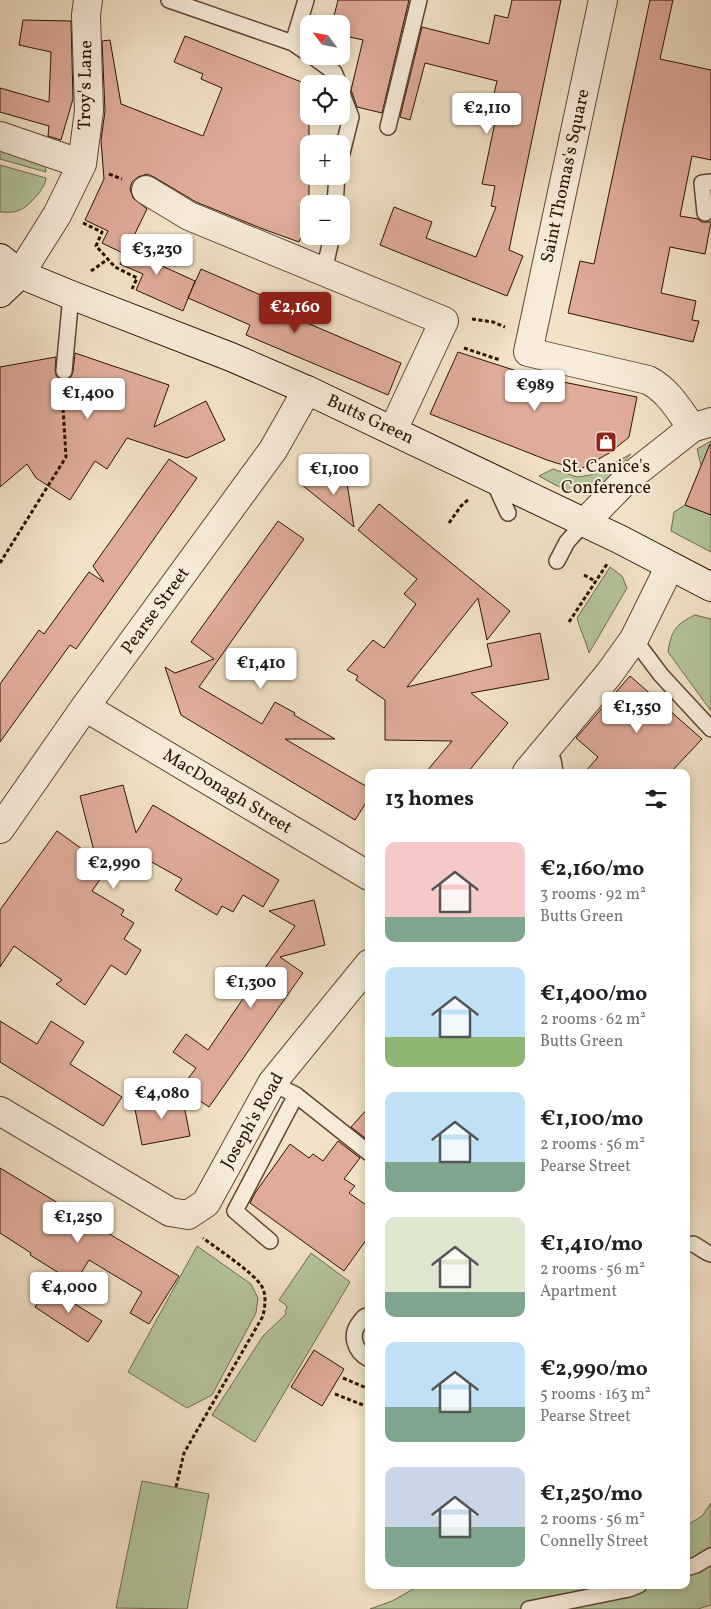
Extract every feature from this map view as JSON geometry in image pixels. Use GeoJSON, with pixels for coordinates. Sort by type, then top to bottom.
{"type":"FeatureCollection","features":[{"type":"Feature","properties":{"kind":"street","name":"Troy's Lane"},"geometry":{"type":"LineString","coordinates":[[0,293],[10,266],[57,215],[82,164],[89,111],[86,15],[88,0]]}},
{"type":"Feature","properties":{"kind":"street","name":"Saint Thomas's Square"},"geometry":{"type":"LineString","coordinates":[[528,352],[604,0]]}},
{"type":"Feature","properties":{"kind":"street"},"geometry":{"type":"LineString","coordinates":[[0,136],[82,164]]}},
{"type":"Feature","properties":{"kind":"street"},"geometry":{"type":"LineString","coordinates":[[146,190],[189,216],[444,321],[393,430]]}},
{"type":"Feature","properties":{"kind":"street","name":"Butts Green"},"geometry":{"type":"LineString","coordinates":[[10,266],[71,295],[231,356],[307,390],[492,478],[711,587]]}},
{"type":"Feature","properties":{"kind":"street"},"geometry":{"type":"LineString","coordinates":[[528,352],[648,380],[659,385],[702,425],[626,480],[584,523]]}},
{"type":"Feature","properties":{"kind":"street","name":"Pearse Street"},"geometry":{"type":"LineString","coordinates":[[0,829],[85,707],[273,450],[307,390]]}},
{"type":"Feature","properties":{"kind":"street"},"geometry":{"type":"LineString","coordinates":[[534,769],[549,762],[634,639],[670,566]]}},
{"type":"Feature","properties":{"kind":"street","name":"MacDonagh Street"},"geometry":{"type":"LineString","coordinates":[[85,707],[365,874]]}},
{"type":"Feature","properties":{"kind":"street","name":"Joseph's Road"},"geometry":{"type":"LineString","coordinates":[[179,1214],[206,1203],[272,1083],[365,969]]}},
{"type":"Feature","properties":{"kind":"street"},"geometry":{"type":"LineString","coordinates":[[0,1111],[179,1214]]}},
{"type":"Feature","properties":{"kind":"lane"},"geometry":{"type":"LineString","coordinates":[[169,0],[293,43],[300,48]]}},
{"type":"Feature","properties":{"kind":"lane"},"geometry":{"type":"LineString","coordinates":[[293,43],[306,0]]}},
{"type":"Feature","properties":{"kind":"lane"},"geometry":{"type":"LineString","coordinates":[[388,127],[420,0]]}},
{"type":"Feature","properties":{"kind":"lane"},"geometry":{"type":"LineString","coordinates":[[324,65],[335,75]]}},
{"type":"Feature","properties":{"kind":"lane"},"geometry":{"type":"LineString","coordinates":[[705,213],[702,183],[711,182]]}},
{"type":"Feature","properties":{"kind":"lane"},"geometry":{"type":"LineString","coordinates":[[324,271],[330,245]]}},
{"type":"Feature","properties":{"kind":"lane"},"geometry":{"type":"LineString","coordinates":[[64,371],[71,295]]}},
{"type":"Feature","properties":{"kind":"lane"},"geometry":{"type":"LineString","coordinates":[[492,478],[508,513]]}},
{"type":"Feature","properties":{"kind":"lane"},"geometry":{"type":"LineString","coordinates":[[557,561],[566,542],[584,523]]}},
{"type":"Feature","properties":{"kind":"lane"},"geometry":{"type":"LineString","coordinates":[[634,639],[661,675],[711,729]]}},
{"type":"Feature","properties":{"kind":"lane"},"geometry":{"type":"LineString","coordinates":[[272,1083],[296,1095],[365,1150]]}},
{"type":"Feature","properties":{"kind":"lane"},"geometry":{"type":"LineString","coordinates":[[270,1241],[235,1211],[296,1095]]}},
{"type":"Feature","properties":{"kind":"lane"},"geometry":{"type":"LineString","coordinates":[[693,1244],[700,1247],[707,1254],[711,1254]]}},
{"type":"Feature","properties":{"kind":"lane"},"geometry":{"type":"LineString","coordinates":[[365,1316],[356,1327],[354,1342],[361,1355],[365,1357]]}},
{"type":"Feature","properties":{"kind":"lane"},"geometry":{"type":"LineString","coordinates":[[690,1567],[711,1556]]}},
{"type":"Feature","properties":{"kind":"lane"},"geometry":{"type":"LineString","coordinates":[[529,1609],[628,1589]]}},
{"type":"Feature","properties":{"kind":"path"},"geometry":{"type":"LineString","coordinates":[[82,218],[80,222],[102,232],[96,246],[115,267],[137,278],[128,297]]}},
{"type":"Feature","properties":{"kind":"path"},"geometry":{"type":"LineString","coordinates":[[92,272],[108,259]]}},
{"type":"Feature","properties":{"kind":"path"},"geometry":{"type":"LineString","coordinates":[[493,322],[502,326]]}},
{"type":"Feature","properties":{"kind":"path"},"geometry":{"type":"LineString","coordinates":[[462,347],[511,363],[528,352]]}},
{"type":"Feature","properties":{"kind":"path"},"geometry":{"type":"LineString","coordinates":[[0,563],[66,458],[62,396],[64,371]]}},
{"type":"Feature","properties":{"kind":"path"},"geometry":{"type":"LineString","coordinates":[[449,522],[461,506]]}},
{"type":"Feature","properties":{"kind":"path"},"geometry":{"type":"LineString","coordinates":[[569,622],[608,562]]}},
{"type":"Feature","properties":{"kind":"path"},"geometry":{"type":"LineString","coordinates":[[584,575],[595,582]]}},
{"type":"Feature","properties":{"kind":"path"},"geometry":{"type":"LineString","coordinates":[[176,1487],[184,1453],[263,1316],[266,1302],[262,1286],[202,1237],[179,1214]]}},
{"type":"Feature","properties":{"kind":"path"},"geometry":{"type":"LineString","coordinates":[[343,1378],[365,1387]]}},
{"type":"Feature","properties":{"kind":"path"},"geometry":{"type":"LineString","coordinates":[[335,1394],[363,1405]]}},
{"type":"Feature","properties":{"kind":"green space"},"geometry":{"type":"Polygon","coordinates":[[[0,145],[21,150],[35,156],[44,165],[46,172],[0,159],[0,145]]]}},
{"type":"Feature","properties":{"kind":"green space"},"geometry":{"type":"Polygon","coordinates":[[[0,165],[46,178],[43,187],[31,202],[13,212],[0,212],[0,165]]]}},
{"type":"Feature","properties":{"kind":"green space"},"geometry":{"type":"Polygon","coordinates":[[[711,441],[711,469],[701,465],[697,449],[711,441]]]}},
{"type":"Feature","properties":{"kind":"green space"},"geometry":{"type":"Polygon","coordinates":[[[631,454],[604,482],[596,488],[587,491],[567,490],[539,476],[553,469],[577,477],[591,475],[631,454]]]}},
{"type":"Feature","properties":{"kind":"green space"},"geometry":{"type":"Polygon","coordinates":[[[685,505],[711,515],[711,552],[671,531],[674,512],[685,505]]]}},
{"type":"Feature","properties":{"kind":"green space"},"geometry":{"type":"Polygon","coordinates":[[[610,567],[622,576],[627,588],[589,653],[577,618],[610,567]]]}},
{"type":"Feature","properties":{"kind":"green space"},"geometry":{"type":"Polygon","coordinates":[[[695,615],[711,619],[711,711],[668,652],[673,633],[679,625],[695,615]]]}},
{"type":"Feature","properties":{"kind":"green space"},"geometry":{"type":"Polygon","coordinates":[[[197,1246],[251,1284],[258,1298],[256,1313],[212,1395],[187,1408],[128,1372],[197,1246]]]}},
{"type":"Feature","properties":{"kind":"green space"},"geometry":{"type":"Polygon","coordinates":[[[311,1253],[350,1282],[255,1442],[212,1415],[263,1336],[286,1314],[286,1305],[279,1300],[311,1253]]]}},
{"type":"Feature","properties":{"kind":"green space"},"geometry":{"type":"Polygon","coordinates":[[[142,1481],[209,1494],[187,1609],[116,1608],[142,1481]]]}},
{"type":"Feature","properties":{"kind":"green space"},"geometry":{"type":"Polygon","coordinates":[[[711,1503],[711,1605],[698,1609],[370,1609],[392,1601],[413,1589],[690,1589],[690,1524],[702,1516],[711,1503]]]}},
{"type":"Feature","properties":{"kind":"building"},"geometry":{"type":"Polygon","coordinates":[[[338,0],[409,0],[382,113],[357,107],[351,90],[363,40],[350,37],[350,15],[334,15],[338,0]]]}},
{"type":"Feature","properties":{"kind":"building"},"geometry":{"type":"Polygon","coordinates":[[[512,0],[561,0],[509,250],[523,256],[507,296],[380,245],[394,207],[432,222],[426,238],[476,257],[496,207],[491,206],[495,186],[482,184],[500,99],[493,98],[497,81],[425,63],[410,120],[400,117],[422,27],[489,44],[495,15],[508,18],[512,0]]]}},
{"type":"Feature","properties":{"kind":"building"},"geometry":{"type":"Polygon","coordinates":[[[650,0],[673,0],[660,59],[711,70],[711,160],[692,156],[680,216],[698,219],[702,222],[711,222],[705,254],[670,247],[661,293],[696,301],[692,320],[699,321],[693,342],[568,313],[580,261],[594,264],[650,0]]]}},
{"type":"Feature","properties":{"kind":"building"},"geometry":{"type":"Polygon","coordinates":[[[23,20],[71,21],[73,99],[61,140],[48,136],[49,126],[0,112],[0,88],[49,102],[51,52],[19,45],[23,20]]]}},
{"type":"Feature","properties":{"kind":"building"},"geometry":{"type":"Polygon","coordinates":[[[185,36],[300,81],[300,125],[309,125],[309,135],[300,135],[300,185],[309,185],[309,195],[300,195],[299,242],[196,202],[147,174],[138,177],[132,182],[130,189],[133,198],[147,209],[125,254],[102,243],[108,231],[85,220],[104,179],[101,140],[105,111],[102,41],[110,40],[121,104],[203,136],[222,88],[201,79],[203,74],[174,62],[185,36]]]}},
{"type":"Feature","properties":{"kind":"building"},"geometry":{"type":"Polygon","coordinates":[[[134,236],[156,246],[149,260],[195,281],[183,311],[136,290],[143,274],[120,264],[134,236]]]}},
{"type":"Feature","properties":{"kind":"building"},"geometry":{"type":"Polygon","coordinates":[[[201,269],[263,296],[260,303],[401,363],[388,395],[246,335],[250,325],[188,298],[201,269]]]}},
{"type":"Feature","properties":{"kind":"building"},"geometry":{"type":"Polygon","coordinates":[[[458,352],[529,375],[637,397],[629,437],[611,452],[579,470],[547,460],[430,414],[458,352]]]}},
{"type":"Feature","properties":{"kind":"building"},"geometry":{"type":"Polygon","coordinates":[[[75,353],[169,385],[154,427],[206,401],[225,440],[187,458],[127,438],[107,469],[95,461],[70,500],[36,478],[27,464],[0,487],[0,367],[56,357],[56,375],[59,379],[67,380],[73,372],[75,353]]]}},
{"type":"Feature","properties":{"kind":"building"},"geometry":{"type":"Polygon","coordinates":[[[711,444],[711,515],[685,505],[711,444]]]}},
{"type":"Feature","properties":{"kind":"building"},"geometry":{"type":"Polygon","coordinates":[[[169,459],[197,478],[76,649],[70,645],[0,742],[0,684],[39,630],[44,634],[89,572],[104,582],[93,566],[169,459]]]}},
{"type":"Feature","properties":{"kind":"building"},"geometry":{"type":"Polygon","coordinates":[[[346,477],[354,527],[302,485],[346,477]]]}},
{"type":"Feature","properties":{"kind":"building"},"geometry":{"type":"Polygon","coordinates":[[[379,504],[510,611],[487,640],[478,598],[407,687],[492,666],[487,644],[540,633],[549,679],[471,693],[508,723],[470,769],[429,769],[452,741],[385,740],[385,700],[356,680],[358,676],[347,670],[373,640],[384,648],[416,604],[404,594],[417,579],[358,530],[379,504]]]}},
{"type":"Feature","properties":{"kind":"building"},"geometry":{"type":"Polygon","coordinates":[[[278,521],[304,539],[199,687],[262,724],[275,702],[335,739],[285,739],[365,786],[365,804],[355,820],[181,715],[165,667],[175,673],[214,659],[191,642],[278,521]]]}},
{"type":"Feature","properties":{"kind":"building"},"geometry":{"type":"Polygon","coordinates":[[[630,676],[702,739],[674,769],[588,769],[598,757],[576,738],[630,676]]]}},
{"type":"Feature","properties":{"kind":"building"},"geometry":{"type":"Polygon","coordinates":[[[123,785],[136,833],[153,805],[279,880],[263,907],[243,895],[233,912],[222,906],[217,915],[175,890],[182,879],[141,856],[146,872],[117,855],[92,891],[124,910],[121,915],[134,923],[124,939],[141,950],[126,975],[111,965],[85,1005],[56,984],[62,980],[14,946],[0,967],[0,910],[57,831],[96,859],[80,796],[123,785]]]}},
{"type":"Feature","properties":{"kind":"building"},"geometry":{"type":"Polygon","coordinates":[[[314,900],[325,945],[280,957],[303,973],[209,1107],[181,1088],[196,1068],[173,1052],[186,1034],[208,1050],[295,926],[269,911],[314,900]]]}},
{"type":"Feature","properties":{"kind":"building"},"geometry":{"type":"Polygon","coordinates":[[[0,1021],[37,1044],[51,1021],[84,1042],[70,1064],[122,1097],[103,1126],[0,1062],[0,1021]]]}},
{"type":"Feature","properties":{"kind":"building"},"geometry":{"type":"Polygon","coordinates":[[[182,1095],[190,1136],[142,1145],[134,1104],[182,1095]]]}},
{"type":"Feature","properties":{"kind":"building"},"geometry":{"type":"Polygon","coordinates":[[[365,1111],[365,1138],[351,1127],[365,1111]]]}},
{"type":"Feature","properties":{"kind":"building"},"geometry":{"type":"Polygon","coordinates":[[[338,1141],[360,1158],[344,1179],[355,1186],[349,1193],[365,1204],[365,1242],[344,1271],[250,1203],[290,1144],[309,1158],[313,1154],[323,1161],[338,1141]]]}},
{"type":"Feature","properties":{"kind":"building"},"geometry":{"type":"Polygon","coordinates":[[[0,1168],[179,1276],[149,1324],[130,1313],[142,1292],[89,1260],[75,1283],[30,1255],[31,1253],[0,1233],[0,1168]]]}},
{"type":"Feature","properties":{"kind":"building"},"geometry":{"type":"Polygon","coordinates":[[[48,1287],[102,1321],[88,1342],[35,1307],[48,1287]]]}},
{"type":"Feature","properties":{"kind":"building"},"geometry":{"type":"Polygon","coordinates":[[[314,1350],[344,1369],[322,1406],[291,1387],[314,1350]]]}},
{"type":"Feature","properties":{"kind":"place","name":"St. Canice's Conference"},"geometry":{"type":"Point","coordinates":[606,442]}}]}
